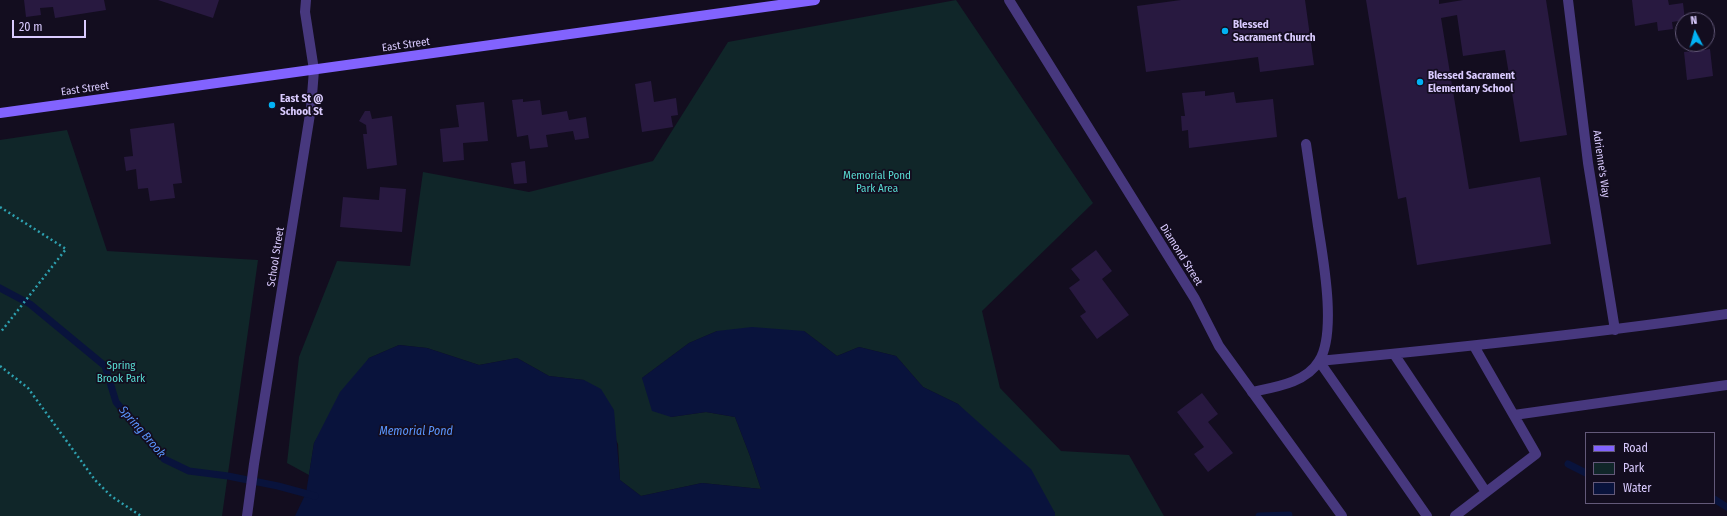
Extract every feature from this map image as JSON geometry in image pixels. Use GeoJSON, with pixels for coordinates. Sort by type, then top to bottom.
{"type":"FeatureCollection","features":[{"type":"Feature","properties":{"kind":"main road","name":"East Street"},"geometry":{"type":"LineString","coordinates":[[0,113],[815,0]]}},
{"type":"Feature","properties":{"kind":"street","name":"School Street"},"geometry":{"type":"LineString","coordinates":[[247,516],[254,464],[312,108],[314,70],[305,12],[306,0]]}},
{"type":"Feature","properties":{"kind":"street","name":"Diamond Street"},"geometry":{"type":"LineString","coordinates":[[1009,0],[1195,299],[1218,346],[1342,516]]}},
{"type":"Feature","properties":{"kind":"street","name":"Adrienne's Way"},"geometry":{"type":"LineString","coordinates":[[1568,0],[1588,163],[1615,330]]}},
{"type":"Feature","properties":{"kind":"street"},"geometry":{"type":"LineString","coordinates":[[1252,392],[1285,385],[1306,374],[1320,361],[1326,339],[1327,290],[1306,144]]}},
{"type":"Feature","properties":{"kind":"street"},"geometry":{"type":"LineString","coordinates":[[1320,361],[1615,330],[1727,314]]}},
{"type":"Feature","properties":{"kind":"street"},"geometry":{"type":"LineString","coordinates":[[1454,516],[1536,454],[1474,346]]}},
{"type":"Feature","properties":{"kind":"street"},"geometry":{"type":"LineString","coordinates":[[1394,354],[1486,492]]}},
{"type":"Feature","properties":{"kind":"street"},"geometry":{"type":"LineString","coordinates":[[1320,361],[1427,516]]}},
{"type":"Feature","properties":{"kind":"street"},"geometry":{"type":"LineString","coordinates":[[1514,415],[1727,385]]}},
{"type":"Feature","properties":{"kind":"path"},"geometry":{"type":"LineString","coordinates":[[0,207],[66,249],[0,333]]}},
{"type":"Feature","properties":{"kind":"path"},"geometry":{"type":"LineString","coordinates":[[0,366],[28,388],[95,480],[111,496],[141,516]]}},
{"type":"Feature","properties":{"kind":"green space","name":"Memorial Pond Park Area"},"geometry":{"type":"Polygon","coordinates":[[[956,0],[1093,203],[982,311],[1000,388],[1061,451],[1129,455],[1164,516],[1055,516],[1055,513],[958,404],[923,387],[896,356],[859,347],[837,356],[804,331],[717,331],[689,343],[642,378],[671,417],[706,412],[735,417],[761,489],[702,483],[641,496],[620,480],[618,444],[584,380],[549,376],[517,358],[479,365],[427,348],[399,345],[369,358],[314,443],[309,475],[287,463],[299,357],[337,261],[410,266],[423,172],[529,192],[653,161],[728,42],[956,0]]]}},
{"type":"Feature","properties":{"kind":"green space","name":"Spring Brook Park"},"geometry":{"type":"Polygon","coordinates":[[[67,130],[107,251],[258,260],[222,516],[0,516],[0,140],[67,130]]]}},
{"type":"Feature","properties":{"kind":"water","name":"Memorial Pond"},"geometry":{"type":"Polygon","coordinates":[[[752,327],[804,331],[837,356],[859,347],[896,356],[923,387],[958,404],[1031,469],[1055,513],[1055,516],[295,516],[306,493],[314,443],[340,392],[369,358],[399,345],[427,348],[479,365],[517,358],[549,376],[584,380],[601,389],[614,410],[620,480],[641,496],[702,483],[761,489],[735,417],[706,412],[671,417],[652,411],[642,378],[689,343],[717,331],[752,327]]]}},
{"type":"Feature","properties":{"kind":"building"},"geometry":{"type":"Polygon","coordinates":[[[24,0],[104,0],[106,10],[55,18],[53,7],[40,8],[41,15],[26,17],[24,0]]]}},
{"type":"Feature","properties":{"kind":"building"},"geometry":{"type":"Polygon","coordinates":[[[158,0],[219,0],[213,18],[158,0]]]}},
{"type":"Feature","properties":{"kind":"building","name":"Blessed Sacrament Church"},"geometry":{"type":"Polygon","coordinates":[[[1181,0],[1305,0],[1314,65],[1260,72],[1258,57],[1146,72],[1137,6],[1181,0]]]}},
{"type":"Feature","properties":{"kind":"building"},"geometry":{"type":"Polygon","coordinates":[[[1366,0],[1439,0],[1439,4],[1463,0],[1546,0],[1567,135],[1520,142],[1505,50],[1463,56],[1457,15],[1441,18],[1469,189],[1540,177],[1551,244],[1417,265],[1406,197],[1398,199],[1366,0]]]}},
{"type":"Feature","properties":{"kind":"building"},"geometry":{"type":"Polygon","coordinates":[[[1632,0],[1668,0],[1669,5],[1683,3],[1684,12],[1675,12],[1675,22],[1672,22],[1673,29],[1658,31],[1657,22],[1635,26],[1632,0]]]}},
{"type":"Feature","properties":{"kind":"building"},"geometry":{"type":"Polygon","coordinates":[[[1684,52],[1710,52],[1713,76],[1687,80],[1684,52]]]}},
{"type":"Feature","properties":{"kind":"building"},"geometry":{"type":"Polygon","coordinates":[[[651,81],[654,102],[676,98],[678,115],[671,116],[673,127],[642,132],[635,84],[651,81]]]}},
{"type":"Feature","properties":{"kind":"building"},"geometry":{"type":"Polygon","coordinates":[[[1205,91],[1205,96],[1234,92],[1236,103],[1273,99],[1277,137],[1189,148],[1188,130],[1182,131],[1181,116],[1185,116],[1182,93],[1205,91]]]}},
{"type":"Feature","properties":{"kind":"building"},"geometry":{"type":"Polygon","coordinates":[[[523,99],[523,102],[540,100],[542,115],[567,111],[569,120],[586,117],[589,138],[575,140],[573,131],[546,135],[548,147],[530,149],[528,135],[517,137],[512,100],[523,99]]]}},
{"type":"Feature","properties":{"kind":"building"},"geometry":{"type":"Polygon","coordinates":[[[484,102],[488,141],[463,143],[464,160],[443,162],[440,129],[459,127],[456,105],[484,102]]]}},
{"type":"Feature","properties":{"kind":"building"},"geometry":{"type":"Polygon","coordinates":[[[365,111],[370,111],[372,119],[392,116],[397,165],[367,169],[363,134],[367,134],[366,125],[359,121],[365,111]]]}},
{"type":"Feature","properties":{"kind":"building"},"geometry":{"type":"Polygon","coordinates":[[[174,123],[182,183],[173,184],[175,198],[150,201],[148,188],[138,189],[136,169],[126,171],[124,157],[133,156],[130,129],[174,123]]]}},
{"type":"Feature","properties":{"kind":"building"},"geometry":{"type":"Polygon","coordinates":[[[525,161],[527,183],[514,184],[511,163],[525,161]]]}},
{"type":"Feature","properties":{"kind":"building"},"geometry":{"type":"Polygon","coordinates":[[[380,187],[406,189],[402,232],[340,227],[343,197],[379,200],[380,187]]]}},
{"type":"Feature","properties":{"kind":"building"},"geometry":{"type":"Polygon","coordinates":[[[1096,250],[1112,271],[1102,279],[1129,315],[1097,339],[1080,316],[1086,312],[1069,288],[1080,280],[1071,269],[1096,250]]]}},
{"type":"Feature","properties":{"kind":"building"},"geometry":{"type":"Polygon","coordinates":[[[1202,393],[1218,414],[1208,422],[1233,453],[1208,472],[1194,454],[1204,447],[1177,412],[1202,393]]]}},
{"type":"Feature","properties":{"kind":"waterway","name":"Spring Brook"},"geometry":{"type":"LineString","coordinates":[[0,288],[30,304],[105,366],[116,402],[164,459],[189,471],[228,476],[278,486],[315,496]]}},
{"type":"Feature","properties":{"kind":"waterway"},"geometry":{"type":"LineString","coordinates":[[1568,464],[1585,472]]}},
{"type":"Feature","properties":{"kind":"waterway"},"geometry":{"type":"LineString","coordinates":[[1715,500],[1727,507]]}},
{"type":"Feature","properties":{"kind":"waterway"},"geometry":{"type":"LineString","coordinates":[[1259,516],[1289,515]]}},
{"type":"Feature","properties":{"kind":"place","name":"Blessed Sacrament Church"},"geometry":{"type":"Point","coordinates":[1225,31]}},
{"type":"Feature","properties":{"kind":"place","name":"Blessed Sacrament Elementary School"},"geometry":{"type":"Point","coordinates":[1420,82]}},
{"type":"Feature","properties":{"kind":"place","name":"East St @ School St"},"geometry":{"type":"Point","coordinates":[272,105]}}]}
